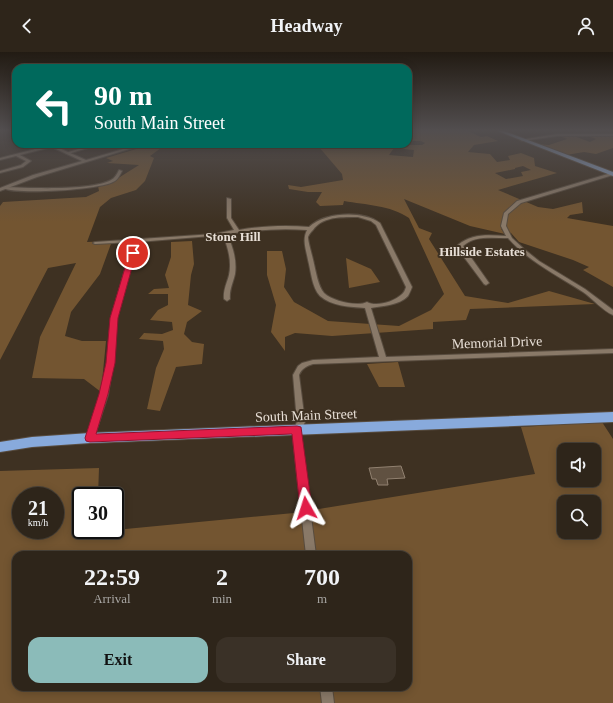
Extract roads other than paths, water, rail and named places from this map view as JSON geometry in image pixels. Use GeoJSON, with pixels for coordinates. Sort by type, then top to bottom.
{"type":"FeatureCollection","features":[{"type":"Feature","properties":{"kind":"highway","name":"South Main Street"},"geometry":{"type":"LineString","coordinates":[[0,446],[90,438],[613,418]]}},
{"type":"Feature","properties":{"kind":"main road"},"geometry":{"type":"LineString","coordinates":[[579,161],[612,174]]}},
{"type":"Feature","properties":{"kind":"street"},"geometry":{"type":"LineString","coordinates":[[0,172],[22,166],[29,162],[28,161]]}},
{"type":"Feature","properties":{"kind":"street"},"geometry":{"type":"LineString","coordinates":[[0,190],[23,180],[84,161]]}},
{"type":"Feature","properties":{"kind":"street"},"geometry":{"type":"LineString","coordinates":[[5,188],[32,190],[95,187],[112,182],[120,171]]}},
{"type":"Feature","properties":{"kind":"street"},"geometry":{"type":"LineString","coordinates":[[612,174],[544,194],[514,205],[505,217],[504,226],[508,237],[518,248],[580,287],[613,313]]}},
{"type":"Feature","properties":{"kind":"street"},"geometry":{"type":"LineString","coordinates":[[229,199],[229,218],[237,231]]}},
{"type":"Feature","properties":{"kind":"street"},"geometry":{"type":"LineString","coordinates":[[338,216],[366,217],[378,224],[409,287],[409,290],[406,296],[391,304],[367,304],[338,304],[322,294],[319,290],[306,237],[311,229],[324,218],[338,216]]}},
{"type":"Feature","properties":{"kind":"street"},"geometry":{"type":"LineString","coordinates":[[95,243],[289,227],[311,229]]}},
{"type":"Feature","properties":{"kind":"street"},"geometry":{"type":"LineString","coordinates":[[224,233],[232,251],[232,273],[226,293],[226,299]]}},
{"type":"Feature","properties":{"kind":"street"},"geometry":{"type":"LineString","coordinates":[[486,283],[460,246],[468,239],[479,237],[508,237]]}},
{"type":"Feature","properties":{"kind":"street"},"geometry":{"type":"LineString","coordinates":[[90,438],[104,394],[110,363],[114,318],[136,240]]}},
{"type":"Feature","properties":{"kind":"street"},"geometry":{"type":"LineString","coordinates":[[367,304],[383,360]]}},
{"type":"Feature","properties":{"kind":"street","name":"Memorial Drive"},"geometry":{"type":"LineString","coordinates":[[311,551],[297,438],[297,430],[301,422],[296,375],[299,368],[304,364],[312,362],[613,351]]}},
{"type":"Feature","properties":{"kind":"street"},"geometry":{"type":"LineString","coordinates":[[326,691],[328,703]]}},
{"type":"Feature","properties":{"kind":"district","name":"Stone Hill"},"geometry":{"type":"Point","coordinates":[233,236]}},
{"type":"Feature","properties":{"kind":"district","name":"Hillside Estates"},"geometry":{"type":"Point","coordinates":[482,251]}}]}
